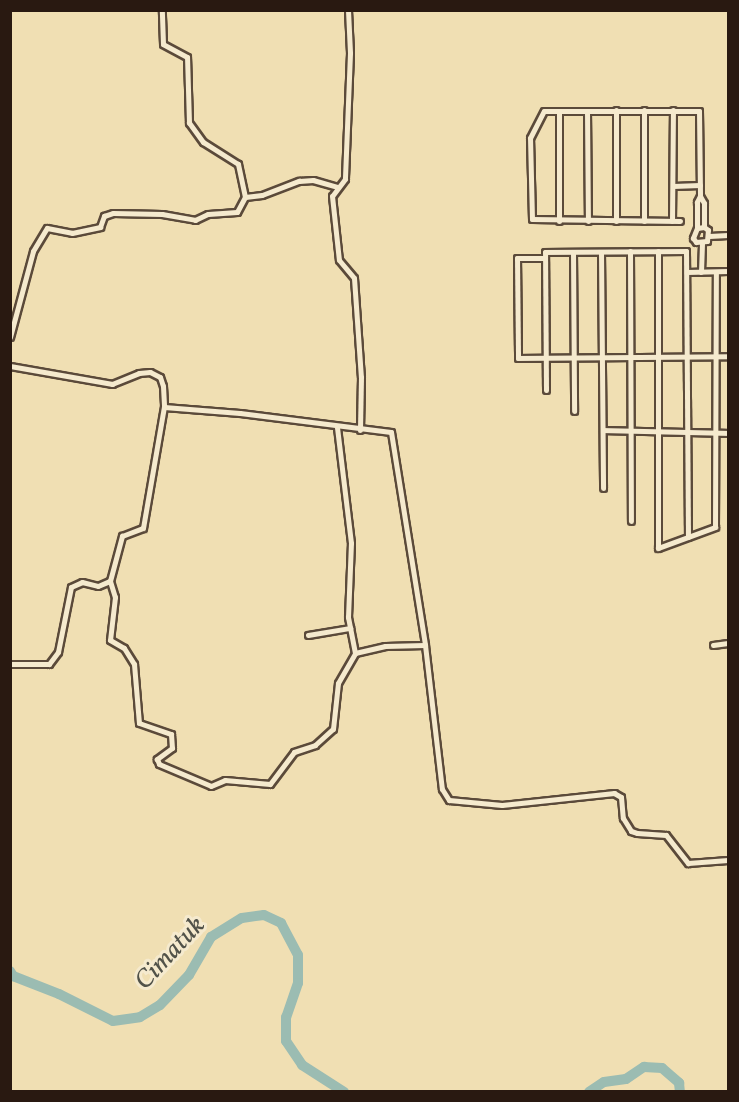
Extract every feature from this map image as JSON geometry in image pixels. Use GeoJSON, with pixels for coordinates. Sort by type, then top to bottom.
{"type":"FeatureCollection","features":[{"type":"Feature","properties":{"kind":"street"},"geometry":{"type":"LineString","coordinates":[[10,337],[33,251],[47,228],[72,233],[100,227],[105,216],[112,213],[162,214],[195,220],[208,214],[237,212],[245,197],[238,164],[203,142],[189,123],[187,57],[163,44],[162,10]]}},
{"type":"Feature","properties":{"kind":"street"},"geometry":{"type":"LineString","coordinates":[[348,10],[350,53],[345,179],[332,196],[339,260],[354,278],[361,377],[360,430]]}},
{"type":"Feature","properties":{"kind":"street"},"geometry":{"type":"LineString","coordinates":[[616,110],[616,221]]}},
{"type":"Feature","properties":{"kind":"street"},"geometry":{"type":"LineString","coordinates":[[644,110],[644,221]]}},
{"type":"Feature","properties":{"kind":"street"},"geometry":{"type":"LineString","coordinates":[[672,221],[673,110]]}},
{"type":"Feature","properties":{"kind":"street"},"geometry":{"type":"LineString","coordinates":[[680,221],[559,221],[536,220],[531,216],[530,138],[544,111],[696,110],[701,113],[700,196],[697,202],[697,228],[693,238],[702,243]]}},
{"type":"Feature","properties":{"kind":"street"},"geometry":{"type":"LineString","coordinates":[[559,111],[559,221]]}},
{"type":"Feature","properties":{"kind":"street"},"geometry":{"type":"LineString","coordinates":[[587,111],[588,221]]}},
{"type":"Feature","properties":{"kind":"street"},"geometry":{"type":"LineString","coordinates":[[245,197],[262,195],[299,181],[313,180],[337,187]]}},
{"type":"Feature","properties":{"kind":"street"},"geometry":{"type":"LineString","coordinates":[[673,186],[700,185]]}},
{"type":"Feature","properties":{"kind":"street"},"geometry":{"type":"LineString","coordinates":[[700,196],[704,203],[704,227],[709,236]]}},
{"type":"Feature","properties":{"kind":"street"},"geometry":{"type":"LineString","coordinates":[[697,228],[704,227]]}},
{"type":"Feature","properties":{"kind":"street"},"geometry":{"type":"LineString","coordinates":[[701,272],[702,243],[709,236],[729,235]]}},
{"type":"Feature","properties":{"kind":"street"},"geometry":{"type":"LineString","coordinates":[[630,251],[632,521]]}},
{"type":"Feature","properties":{"kind":"street"},"geometry":{"type":"LineString","coordinates":[[658,251],[658,548],[715,527],[718,357],[716,272]]}},
{"type":"Feature","properties":{"kind":"street"},"geometry":{"type":"LineString","coordinates":[[546,390],[545,252],[686,251],[688,537]]}},
{"type":"Feature","properties":{"kind":"street"},"geometry":{"type":"LineString","coordinates":[[573,252],[574,411]]}},
{"type":"Feature","properties":{"kind":"street"},"geometry":{"type":"LineString","coordinates":[[601,252],[603,488]]}},
{"type":"Feature","properties":{"kind":"street"},"geometry":{"type":"LineString","coordinates":[[545,258],[517,258],[518,358],[729,356]]}},
{"type":"Feature","properties":{"kind":"street"},"geometry":{"type":"LineString","coordinates":[[687,272],[729,271]]}},
{"type":"Feature","properties":{"kind":"street"},"geometry":{"type":"LineString","coordinates":[[10,366],[112,384],[139,373],[150,372],[160,377],[164,386],[164,406],[143,528],[122,536],[110,581],[115,597],[110,640],[124,648],[134,664],[139,723],[171,734],[172,748],[157,759],[159,764],[211,786],[225,780],[270,784],[294,752],[315,745],[333,729],[338,682],[355,653],[350,628],[348,595],[351,543],[337,427]]}},
{"type":"Feature","properties":{"kind":"street"},"geometry":{"type":"LineString","coordinates":[[164,406],[240,413],[392,434],[426,645],[442,789],[449,800],[502,805],[615,793],[621,797],[623,818],[632,831],[666,835],[688,863],[729,860]]}},
{"type":"Feature","properties":{"kind":"street"},"geometry":{"type":"LineString","coordinates":[[603,430],[729,433]]}},
{"type":"Feature","properties":{"kind":"street"},"geometry":{"type":"LineString","coordinates":[[10,664],[49,664],[58,652],[70,587],[82,582],[98,586],[110,581]]}},
{"type":"Feature","properties":{"kind":"street"},"geometry":{"type":"LineString","coordinates":[[308,635],[350,628]]}},
{"type":"Feature","properties":{"kind":"street"},"geometry":{"type":"LineString","coordinates":[[713,645],[729,643]]}},
{"type":"Feature","properties":{"kind":"street"},"geometry":{"type":"LineString","coordinates":[[355,653],[386,646],[426,645]]}},
{"type":"Feature","properties":{"kind":"waterway","name":"Cimatuk"},"geometry":{"type":"LineString","coordinates":[[10,971],[13,976],[59,994],[113,1021],[140,1017],[160,1005],[189,975],[211,937],[242,918],[264,915],[281,923],[298,955],[298,983],[286,1017],[286,1041],[302,1065],[344,1092]]}},
{"type":"Feature","properties":{"kind":"waterway","name":"Cimatuk"},"geometry":{"type":"LineString","coordinates":[[589,1092],[604,1082],[626,1079],[644,1067],[662,1068],[679,1083],[680,1092]]}}]}
